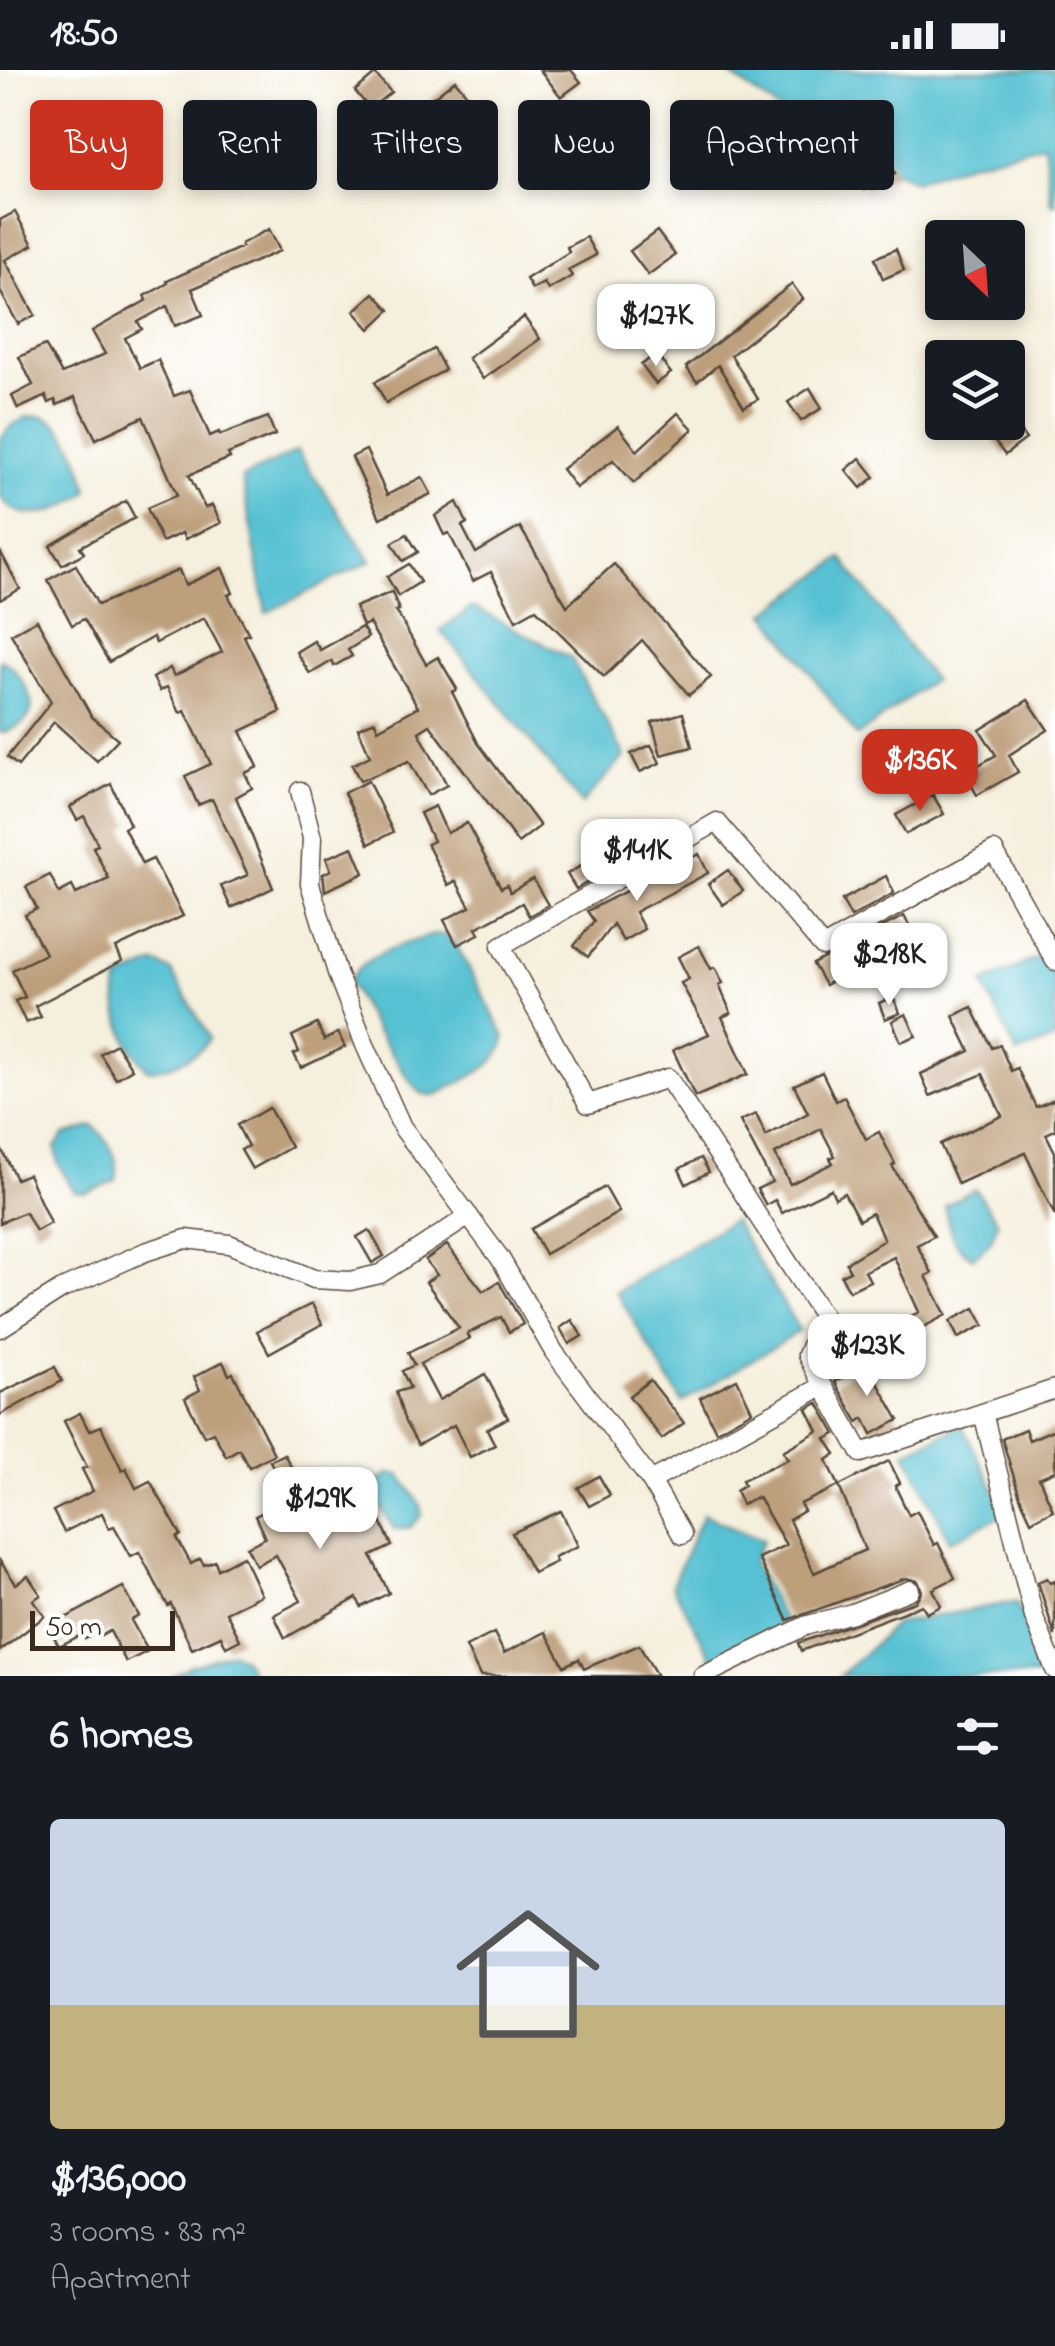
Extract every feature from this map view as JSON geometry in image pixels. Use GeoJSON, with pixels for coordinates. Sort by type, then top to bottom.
{"type":"FeatureCollection","features":[{"type":"Feature","properties":{"kind":"street"},"geometry":{"type":"LineString","coordinates":[[300,790],[312,838],[310,884],[364,1046],[402,1127],[500,1258],[554,1352],[651,1481],[682,1535]]}},
{"type":"Feature","properties":{"kind":"street"},"geometry":{"type":"LineString","coordinates":[[1055,960],[994,851],[823,947],[717,822],[501,946],[588,1104],[668,1078],[823,1316],[807,1355],[861,1454],[1055,1389]]}},
{"type":"Feature","properties":{"kind":"street"},"geometry":{"type":"LineString","coordinates":[[0,1328],[62,1289],[145,1252],[186,1239],[229,1244],[314,1279],[350,1281],[380,1274],[468,1216]]}},
{"type":"Feature","properties":{"kind":"street"},"geometry":{"type":"LineString","coordinates":[[651,1481],[823,1386]]}},
{"type":"Feature","properties":{"kind":"street"},"geometry":{"type":"LineString","coordinates":[[984,1413],[1034,1617],[1055,1670]]}},
{"type":"Feature","properties":{"kind":"street"},"geometry":{"type":"LineString","coordinates":[[703,1676],[805,1626],[910,1590]]}},
{"type":"Feature","properties":{"kind":"water"},"geometry":{"type":"Polygon","coordinates":[[[724,70],[1055,70],[1055,205],[1051,202],[1044,144],[968,163],[914,182],[894,172],[894,100],[765,100],[724,70]]]}},
{"type":"Feature","properties":{"kind":"water"},"geometry":{"type":"Polygon","coordinates":[[[27,417],[52,421],[68,437],[88,491],[67,505],[42,513],[19,512],[0,495],[0,439],[11,426],[27,417]]]}},
{"type":"Feature","properties":{"kind":"water"},"geometry":{"type":"Polygon","coordinates":[[[297,451],[371,561],[266,613],[242,478],[297,451]]]}},
{"type":"Feature","properties":{"kind":"water"},"geometry":{"type":"Polygon","coordinates":[[[842,558],[933,680],[857,736],[766,613],[842,558]]]}},
{"type":"Feature","properties":{"kind":"water"},"geometry":{"type":"Polygon","coordinates":[[[473,607],[571,658],[625,756],[582,804],[440,630],[473,607]]]}},
{"type":"Feature","properties":{"kind":"water"},"geometry":{"type":"Polygon","coordinates":[[[0,660],[25,685],[31,711],[21,724],[0,733],[0,660]]]}},
{"type":"Feature","properties":{"kind":"water"},"geometry":{"type":"Polygon","coordinates":[[[434,935],[444,935],[458,948],[505,1037],[502,1048],[488,1065],[434,1096],[421,1093],[413,1085],[349,982],[375,957],[434,935]]]}},
{"type":"Feature","properties":{"kind":"water"},"geometry":{"type":"Polygon","coordinates":[[[1043,955],[1055,979],[1055,1039],[1017,1054],[983,983],[1043,955]]]}},
{"type":"Feature","properties":{"kind":"water"},"geometry":{"type":"Polygon","coordinates":[[[156,963],[171,971],[210,1038],[183,1060],[148,1070],[133,1051],[123,1028],[117,991],[119,980],[156,963]]]}},
{"type":"Feature","properties":{"kind":"water"},"geometry":{"type":"Polygon","coordinates":[[[93,1126],[112,1150],[116,1180],[85,1193],[74,1191],[58,1163],[55,1147],[64,1135],[93,1126]]]}},
{"type":"Feature","properties":{"kind":"water"},"geometry":{"type":"Polygon","coordinates":[[[975,1189],[998,1222],[990,1243],[973,1258],[952,1236],[945,1206],[975,1189]]]}},
{"type":"Feature","properties":{"kind":"water"},"geometry":{"type":"Polygon","coordinates":[[[733,1220],[800,1331],[682,1402],[616,1292],[733,1220]]]}},
{"type":"Feature","properties":{"kind":"water"},"geometry":{"type":"Polygon","coordinates":[[[962,1425],[1006,1513],[950,1541],[906,1452],[962,1425]]]}},
{"type":"Feature","properties":{"kind":"water"},"geometry":{"type":"Polygon","coordinates":[[[388,1474],[400,1475],[420,1504],[422,1515],[411,1527],[394,1529],[373,1495],[375,1483],[388,1474]]]}},
{"type":"Feature","properties":{"kind":"water"},"geometry":{"type":"Polygon","coordinates":[[[703,1514],[763,1540],[753,1562],[785,1623],[714,1662],[672,1585],[703,1514]]]}},
{"type":"Feature","properties":{"kind":"water"},"geometry":{"type":"Polygon","coordinates":[[[1016,1602],[1049,1676],[840,1676],[897,1623],[1016,1602]]]}},
{"type":"Feature","properties":{"kind":"water"},"geometry":{"type":"Polygon","coordinates":[[[232,1652],[243,1659],[255,1676],[173,1676],[189,1666],[232,1652]]]}},
{"type":"Feature","properties":{"kind":"building"},"geometry":{"type":"Polygon","coordinates":[[[540,70],[571,70],[581,82],[561,97],[540,70]]]}},
{"type":"Feature","properties":{"kind":"building"},"geometry":{"type":"Polygon","coordinates":[[[375,74],[391,92],[381,100],[362,100],[355,91],[375,74]]]}},
{"type":"Feature","properties":{"kind":"building"},"geometry":{"type":"Polygon","coordinates":[[[455,80],[470,98],[467,100],[431,99],[455,80]]]}},
{"type":"Feature","properties":{"kind":"building"},"geometry":{"type":"Polygon","coordinates":[[[15,212],[33,245],[5,260],[35,315],[18,324],[0,291],[0,220],[15,212]]]}},
{"type":"Feature","properties":{"kind":"building"},"geometry":{"type":"Polygon","coordinates":[[[269,229],[280,251],[192,289],[203,315],[175,326],[167,306],[138,322],[142,329],[125,338],[140,368],[158,360],[174,396],[190,390],[210,436],[268,417],[275,435],[189,475],[205,508],[212,505],[221,523],[185,539],[182,533],[162,542],[147,508],[177,495],[143,417],[96,439],[75,397],[57,405],[55,400],[49,403],[46,396],[18,409],[12,396],[33,385],[19,357],[45,345],[62,374],[105,354],[92,331],[147,300],[145,296],[167,281],[242,247],[241,244],[269,229]]]}},
{"type":"Feature","properties":{"kind":"building"},"geometry":{"type":"Polygon","coordinates":[[[657,231],[675,255],[648,275],[630,251],[657,231]]]}},
{"type":"Feature","properties":{"kind":"building"},"geometry":{"type":"Polygon","coordinates":[[[586,237],[596,255],[568,270],[572,276],[548,290],[544,283],[532,289],[526,279],[586,237]]]}},
{"type":"Feature","properties":{"kind":"building"},"geometry":{"type":"Polygon","coordinates":[[[896,249],[904,270],[883,279],[875,258],[896,249]]]}},
{"type":"Feature","properties":{"kind":"building"},"geometry":{"type":"Polygon","coordinates":[[[792,284],[803,299],[731,355],[758,399],[744,407],[718,365],[697,382],[686,367],[792,284]]]}},
{"type":"Feature","properties":{"kind":"building"},"geometry":{"type":"Polygon","coordinates":[[[374,293],[390,310],[370,329],[354,311],[374,293]]]}},
{"type":"Feature","properties":{"kind":"building"},"geometry":{"type":"Polygon","coordinates":[[[524,317],[540,339],[483,379],[468,358],[524,317]]]}},
{"type":"Feature","properties":{"kind":"building"},"geometry":{"type":"Polygon","coordinates":[[[434,349],[445,370],[386,403],[375,382],[434,349]]]}},
{"type":"Feature","properties":{"kind":"building"},"geometry":{"type":"Polygon","coordinates":[[[656,354],[671,373],[656,384],[641,365],[656,354]]]}},
{"type":"Feature","properties":{"kind":"building"},"geometry":{"type":"Polygon","coordinates":[[[810,388],[822,408],[801,421],[788,402],[810,388]]]}},
{"type":"Feature","properties":{"kind":"building"},"geometry":{"type":"Polygon","coordinates":[[[678,413],[693,429],[634,483],[613,460],[576,488],[562,469],[618,426],[637,451],[678,413]]]}},
{"type":"Feature","properties":{"kind":"building"},"geometry":{"type":"Polygon","coordinates":[[[994,440],[1025,440],[1005,455],[994,440]]]}},
{"type":"Feature","properties":{"kind":"building"},"geometry":{"type":"Polygon","coordinates":[[[366,450],[387,495],[422,477],[431,494],[380,518],[352,457],[366,450]]]}},
{"type":"Feature","properties":{"kind":"building"},"geometry":{"type":"Polygon","coordinates":[[[860,458],[875,477],[861,488],[846,470],[860,458]]]}},
{"type":"Feature","properties":{"kind":"building"},"geometry":{"type":"Polygon","coordinates":[[[126,501],[135,518],[80,547],[84,553],[62,565],[50,546],[126,501]]]}},
{"type":"Feature","properties":{"kind":"building"},"geometry":{"type":"Polygon","coordinates":[[[457,502],[467,523],[462,526],[476,553],[520,527],[567,606],[614,564],[711,677],[689,695],[642,640],[604,677],[536,609],[516,620],[491,572],[473,581],[449,533],[444,535],[435,516],[457,502]]]}},
{"type":"Feature","properties":{"kind":"building"},"geometry":{"type":"Polygon","coordinates":[[[407,534],[418,552],[403,561],[392,543],[407,534]]]}},
{"type":"Feature","properties":{"kind":"building"},"geometry":{"type":"Polygon","coordinates":[[[0,551],[20,589],[0,600],[0,551]]]}},
{"type":"Feature","properties":{"kind":"building"},"geometry":{"type":"Polygon","coordinates":[[[409,564],[420,582],[398,596],[387,577],[409,564]]]}},
{"type":"Feature","properties":{"kind":"building"},"geometry":{"type":"Polygon","coordinates":[[[76,565],[98,605],[179,570],[185,585],[222,568],[233,593],[228,595],[249,634],[244,636],[281,712],[241,731],[258,767],[245,773],[252,788],[236,797],[273,888],[231,908],[221,886],[248,875],[212,799],[198,805],[185,776],[211,764],[185,711],[180,713],[167,687],[160,691],[153,678],[170,668],[174,676],[222,652],[204,618],[156,643],[153,637],[109,662],[84,619],[72,625],[48,580],[76,565]]]}},
{"type":"Feature","properties":{"kind":"building"},"geometry":{"type":"Polygon","coordinates":[[[392,592],[399,610],[396,611],[426,664],[438,657],[457,689],[452,692],[478,743],[540,826],[518,843],[430,725],[419,732],[447,785],[428,795],[409,761],[360,781],[352,765],[370,756],[358,728],[375,721],[378,729],[418,707],[369,623],[363,626],[355,607],[392,592]]]}},
{"type":"Feature","properties":{"kind":"building"},"geometry":{"type":"Polygon","coordinates":[[[37,620],[92,717],[118,739],[97,761],[54,722],[18,766],[7,757],[51,702],[11,634],[37,620]]]}},
{"type":"Feature","properties":{"kind":"building"},"geometry":{"type":"Polygon","coordinates":[[[362,627],[368,637],[348,650],[352,656],[334,666],[332,661],[310,674],[296,652],[314,641],[320,650],[362,627]]]}},
{"type":"Feature","properties":{"kind":"building"},"geometry":{"type":"Polygon","coordinates":[[[1028,700],[1048,730],[1009,755],[1018,772],[977,795],[965,773],[996,755],[980,730],[1028,700]]]}},
{"type":"Feature","properties":{"kind":"building"},"geometry":{"type":"Polygon","coordinates":[[[683,713],[692,747],[661,755],[652,722],[683,713]]]}},
{"type":"Feature","properties":{"kind":"building"},"geometry":{"type":"Polygon","coordinates":[[[651,745],[660,763],[640,772],[631,754],[651,745]]]}},
{"type":"Feature","properties":{"kind":"building"},"geometry":{"type":"Polygon","coordinates":[[[368,781],[393,832],[369,844],[344,793],[368,781]]]}},
{"type":"Feature","properties":{"kind":"building"},"geometry":{"type":"Polygon","coordinates":[[[111,784],[130,825],[124,828],[142,864],[153,859],[183,916],[116,948],[122,961],[35,1006],[41,1017],[26,1023],[15,1001],[25,997],[12,970],[45,954],[25,915],[37,909],[26,887],[50,875],[59,893],[72,886],[76,894],[109,879],[93,847],[98,845],[84,816],[77,820],[70,807],[111,784]]]}},
{"type":"Feature","properties":{"kind":"building"},"geometry":{"type":"Polygon","coordinates":[[[933,795],[944,814],[906,834],[896,815],[933,795]]]}},
{"type":"Feature","properties":{"kind":"building"},"geometry":{"type":"Polygon","coordinates":[[[435,806],[447,833],[467,823],[501,888],[507,885],[510,892],[533,879],[548,905],[529,916],[522,903],[476,928],[479,934],[457,945],[444,920],[470,907],[456,881],[448,885],[427,844],[433,841],[420,813],[435,806]]]}},
{"type":"Feature","properties":{"kind":"building"},"geometry":{"type":"Polygon","coordinates":[[[353,847],[364,873],[325,891],[323,874],[331,870],[326,858],[353,847]]]}},
{"type":"Feature","properties":{"kind":"building"},"geometry":{"type":"Polygon","coordinates":[[[602,854],[610,869],[576,889],[567,874],[602,854]]]}},
{"type":"Feature","properties":{"kind":"building"},"geometry":{"type":"Polygon","coordinates":[[[699,854],[708,873],[635,912],[644,929],[623,941],[613,924],[588,957],[574,946],[594,921],[587,911],[699,854]]]}},
{"type":"Feature","properties":{"kind":"building"},"geometry":{"type":"Polygon","coordinates":[[[728,870],[743,891],[723,905],[708,884],[728,870]]]}},
{"type":"Feature","properties":{"kind":"building"},"geometry":{"type":"Polygon","coordinates":[[[886,876],[894,893],[851,917],[842,900],[886,876]]]}},
{"type":"Feature","properties":{"kind":"building"},"geometry":{"type":"Polygon","coordinates":[[[904,916],[916,938],[895,949],[908,977],[882,989],[868,960],[825,985],[813,964],[904,916]]]}},
{"type":"Feature","properties":{"kind":"building"},"geometry":{"type":"Polygon","coordinates":[[[699,946],[723,983],[719,985],[731,1013],[722,1017],[748,1074],[695,1097],[673,1050],[709,1034],[681,983],[689,979],[678,957],[699,946]]]}},
{"type":"Feature","properties":{"kind":"building"},"geometry":{"type":"Polygon","coordinates":[[[893,997],[900,1013],[885,1019],[879,1003],[893,997]]]}},
{"type":"Feature","properties":{"kind":"building"},"geometry":{"type":"Polygon","coordinates":[[[972,1007],[992,1048],[1000,1045],[1011,1071],[1017,1068],[1036,1107],[1055,1099],[1055,1130],[1046,1134],[1055,1152],[1055,1216],[1025,1153],[958,1184],[940,1144],[1002,1116],[983,1074],[930,1096],[921,1074],[970,1051],[953,1016],[972,1007]]]}},
{"type":"Feature","properties":{"kind":"building"},"geometry":{"type":"Polygon","coordinates":[[[906,1014],[916,1036],[901,1042],[892,1021],[906,1014]]]}},
{"type":"Feature","properties":{"kind":"building"},"geometry":{"type":"Polygon","coordinates":[[[317,1024],[324,1040],[338,1033],[345,1047],[301,1068],[292,1036],[317,1024]]]}},
{"type":"Feature","properties":{"kind":"building"},"geometry":{"type":"Polygon","coordinates":[[[116,1044],[132,1069],[116,1079],[100,1054],[116,1044]]]}},
{"type":"Feature","properties":{"kind":"building"},"geometry":{"type":"Polygon","coordinates":[[[822,1072],[836,1101],[844,1097],[866,1139],[879,1132],[895,1164],[892,1166],[934,1236],[917,1245],[932,1273],[926,1276],[946,1315],[893,1343],[886,1329],[919,1312],[894,1257],[865,1271],[870,1281],[849,1291],[841,1275],[850,1271],[846,1263],[884,1240],[872,1213],[859,1220],[844,1193],[835,1198],[831,1189],[782,1213],[775,1200],[766,1205],[757,1189],[772,1182],[740,1121],[756,1114],[766,1136],[808,1113],[794,1085],[822,1072]],[[821,1129],[775,1154],[790,1184],[833,1163],[830,1158],[835,1156],[821,1129]]]}},
{"type":"Feature","properties":{"kind":"building"},"geometry":{"type":"Polygon","coordinates":[[[269,1108],[291,1147],[252,1169],[241,1150],[248,1146],[237,1125],[269,1108]]]}},
{"type":"Feature","properties":{"kind":"building"},"geometry":{"type":"Polygon","coordinates":[[[0,1146],[16,1179],[28,1174],[50,1223],[36,1231],[25,1212],[0,1223],[0,1146]]]}},
{"type":"Feature","properties":{"kind":"building"},"geometry":{"type":"Polygon","coordinates":[[[701,1158],[709,1172],[686,1184],[679,1169],[701,1158]]]}},
{"type":"Feature","properties":{"kind":"building"},"geometry":{"type":"Polygon","coordinates":[[[605,1187],[619,1212],[545,1254],[531,1229],[605,1187]]]}},
{"type":"Feature","properties":{"kind":"building"},"geometry":{"type":"Polygon","coordinates":[[[369,1230],[384,1256],[372,1263],[357,1237],[369,1230]]]}},
{"type":"Feature","properties":{"kind":"building"},"geometry":{"type":"Polygon","coordinates":[[[447,1245],[483,1291],[499,1282],[523,1324],[509,1332],[501,1317],[420,1364],[439,1400],[485,1374],[508,1418],[487,1429],[495,1445],[470,1457],[454,1425],[418,1445],[405,1422],[396,1392],[410,1388],[402,1371],[414,1365],[408,1353],[459,1328],[426,1282],[437,1275],[425,1260],[447,1245]]]}},
{"type":"Feature","properties":{"kind":"building"},"geometry":{"type":"Polygon","coordinates":[[[312,1304],[322,1324],[269,1353],[257,1331],[312,1304]]]}},
{"type":"Feature","properties":{"kind":"building"},"geometry":{"type":"Polygon","coordinates":[[[975,1308],[984,1325],[958,1338],[950,1321],[975,1308]]]}},
{"type":"Feature","properties":{"kind":"building"},"geometry":{"type":"Polygon","coordinates":[[[572,1320],[582,1336],[569,1344],[560,1328],[572,1320]]]}},
{"type":"Feature","properties":{"kind":"building"},"geometry":{"type":"Polygon","coordinates":[[[223,1362],[229,1375],[233,1373],[274,1454],[249,1467],[239,1449],[226,1456],[213,1432],[204,1436],[185,1398],[200,1390],[194,1377],[223,1362]]]}},
{"type":"Feature","properties":{"kind":"building"},"geometry":{"type":"Polygon","coordinates":[[[867,1364],[899,1420],[872,1434],[864,1418],[858,1422],[835,1382],[867,1364]]]}},
{"type":"Feature","properties":{"kind":"building"},"geometry":{"type":"Polygon","coordinates":[[[55,1367],[62,1381],[0,1415],[0,1393],[55,1367]]]}},
{"type":"Feature","properties":{"kind":"building"},"geometry":{"type":"Polygon","coordinates":[[[737,1379],[752,1411],[716,1431],[700,1398],[737,1379]]]}},
{"type":"Feature","properties":{"kind":"building"},"geometry":{"type":"Polygon","coordinates":[[[650,1380],[684,1423],[662,1439],[629,1396],[650,1380]]]}},
{"type":"Feature","properties":{"kind":"building"},"geometry":{"type":"Polygon","coordinates":[[[818,1403],[836,1434],[826,1439],[836,1454],[827,1460],[839,1486],[889,1461],[900,1483],[895,1486],[909,1515],[917,1511],[955,1578],[933,1589],[941,1606],[927,1613],[922,1605],[801,1651],[798,1643],[915,1602],[922,1591],[918,1581],[906,1578],[788,1620],[758,1558],[786,1545],[758,1497],[742,1504],[736,1490],[744,1485],[742,1480],[788,1459],[783,1451],[818,1431],[807,1409],[818,1403]],[[839,1486],[800,1504],[804,1511],[789,1520],[814,1573],[865,1550],[839,1486]]]}},
{"type":"Feature","properties":{"kind":"building"},"geometry":{"type":"Polygon","coordinates":[[[80,1413],[89,1431],[101,1426],[122,1470],[126,1468],[136,1488],[150,1481],[181,1535],[177,1538],[191,1564],[200,1559],[204,1565],[215,1561],[218,1569],[243,1556],[261,1595],[226,1612],[240,1640],[226,1647],[221,1636],[192,1649],[171,1604],[168,1606],[139,1552],[131,1556],[102,1513],[64,1532],[53,1511],[93,1491],[82,1469],[87,1467],[64,1421],[80,1413]]]}},
{"type":"Feature","properties":{"kind":"building"},"geometry":{"type":"Polygon","coordinates":[[[1025,1429],[1029,1440],[1055,1429],[1055,1471],[1039,1478],[1053,1510],[1031,1521],[1002,1439],[1025,1429]]]}},
{"type":"Feature","properties":{"kind":"building"},"geometry":{"type":"Polygon","coordinates":[[[284,1454],[304,1490],[316,1484],[321,1497],[328,1494],[343,1525],[376,1510],[392,1546],[371,1556],[389,1593],[361,1607],[357,1598],[285,1638],[274,1615],[301,1601],[276,1555],[256,1565],[247,1547],[265,1538],[255,1516],[291,1499],[270,1461],[284,1454]]]}},
{"type":"Feature","properties":{"kind":"building"},"geometry":{"type":"Polygon","coordinates":[[[599,1476],[610,1495],[589,1506],[578,1488],[599,1476]]]}},
{"type":"Feature","properties":{"kind":"building"},"geometry":{"type":"Polygon","coordinates":[[[561,1511],[578,1546],[533,1573],[512,1533],[561,1511]]]}},
{"type":"Feature","properties":{"kind":"building"},"geometry":{"type":"Polygon","coordinates":[[[0,1561],[16,1584],[28,1576],[41,1595],[33,1600],[45,1616],[0,1651],[0,1561]]]}},
{"type":"Feature","properties":{"kind":"building"},"geometry":{"type":"Polygon","coordinates":[[[1047,1578],[1050,1583],[1055,1581],[1055,1636],[1038,1582],[1047,1578]]]}},
{"type":"Feature","properties":{"kind":"building"},"geometry":{"type":"Polygon","coordinates":[[[123,1587],[139,1616],[131,1620],[148,1651],[126,1662],[110,1631],[85,1639],[83,1634],[59,1646],[49,1627],[123,1587]]]}},
{"type":"Feature","properties":{"kind":"building"},"geometry":{"type":"Polygon","coordinates":[[[546,1632],[564,1666],[579,1659],[584,1669],[639,1645],[657,1676],[480,1676],[466,1647],[494,1633],[504,1653],[546,1632]]]}}]}
